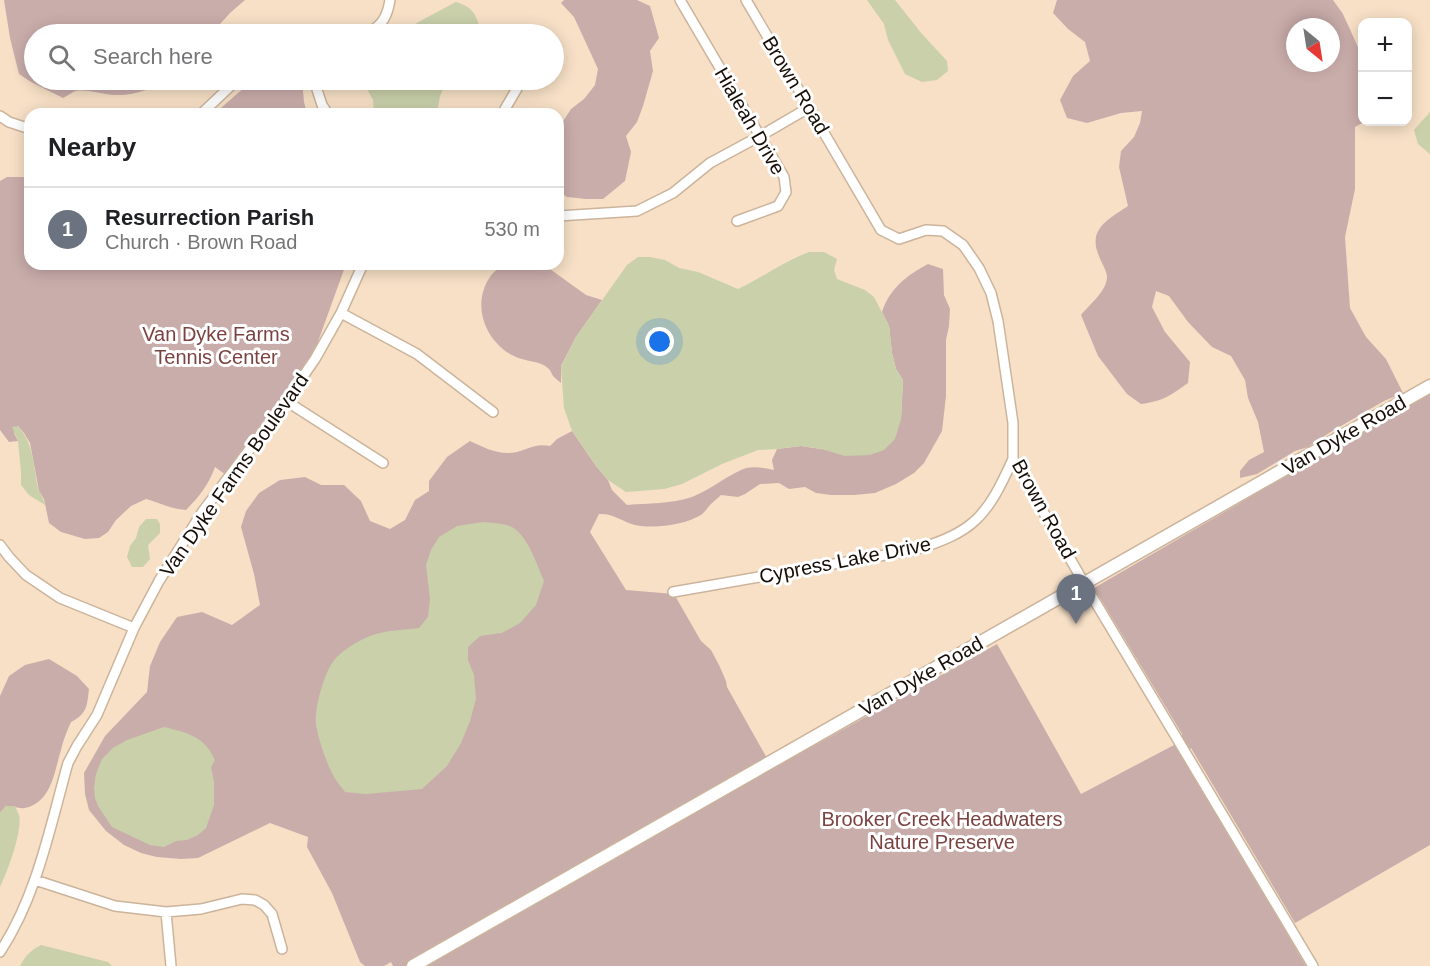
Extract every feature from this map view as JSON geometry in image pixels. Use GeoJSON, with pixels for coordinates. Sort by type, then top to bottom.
{"type":"FeatureCollection","features":[{"type":"Feature","properties":{"kind":"main road","name":"Van Dyke Road"},"geometry":{"type":"LineString","coordinates":[[413,966],[1430,386]]}},
{"type":"Feature","properties":{"kind":"street"},"geometry":{"type":"LineString","coordinates":[[381,24],[387,15],[390,0]]}},
{"type":"Feature","properties":{"kind":"street","name":"Hialeah Drive"},"geometry":{"type":"LineString","coordinates":[[680,0],[784,177],[786,192],[778,206],[737,221]]}},
{"type":"Feature","properties":{"kind":"street","name":"Brown Road"},"geometry":{"type":"LineString","coordinates":[[746,0],[881,230],[899,239],[926,230],[943,231],[963,245],[979,268],[991,293],[998,321],[1013,423],[1012,459],[1313,966]]}},
{"type":"Feature","properties":{"kind":"street"},"geometry":{"type":"LineString","coordinates":[[207,108],[226,90]]}},
{"type":"Feature","properties":{"kind":"street"},"geometry":{"type":"LineString","coordinates":[[317,90],[324,108]]}},
{"type":"Feature","properties":{"kind":"street"},"geometry":{"type":"LineString","coordinates":[[506,108],[516,90]]}},
{"type":"Feature","properties":{"kind":"street"},"geometry":{"type":"LineString","coordinates":[[564,216],[637,211],[673,193],[710,163],[810,107]]}},
{"type":"Feature","properties":{"kind":"street"},"geometry":{"type":"LineString","coordinates":[[0,116],[24,127]]}},
{"type":"Feature","properties":{"kind":"street","name":"Van Dyke Farms Boulevard"},"geometry":{"type":"LineString","coordinates":[[0,952],[21,916],[35,880],[68,763],[97,715],[134,628],[159,581],[203,511],[315,359],[341,313],[360,270]]}},
{"type":"Feature","properties":{"kind":"street"},"geometry":{"type":"LineString","coordinates":[[341,313],[417,354],[493,412]]}},
{"type":"Feature","properties":{"kind":"street"},"geometry":{"type":"LineString","coordinates":[[286,401],[383,463]]}},
{"type":"Feature","properties":{"kind":"street","name":"Cypress Lake Drive"},"geometry":{"type":"LineString","coordinates":[[673,592],[914,550],[938,543],[965,530],[978,519],[997,493],[1012,459]]}},
{"type":"Feature","properties":{"kind":"street"},"geometry":{"type":"LineString","coordinates":[[0,545],[26,575],[60,598],[134,628]]}},
{"type":"Feature","properties":{"kind":"street"},"geometry":{"type":"LineString","coordinates":[[35,880],[115,906],[166,912],[201,909],[242,899],[255,900],[264,905],[272,914],[282,949]]}},
{"type":"Feature","properties":{"kind":"street"},"geometry":{"type":"LineString","coordinates":[[166,912],[171,966]]}},
{"type":"Feature","properties":{"kind":"green space"},"geometry":{"type":"Polygon","coordinates":[[[4,0],[245,0],[220,24],[24,24],[24,77],[19,74],[4,0]]]}},
{"type":"Feature","properties":{"kind":"green space"},"geometry":{"type":"Polygon","coordinates":[[[564,0],[637,0],[650,6],[659,38],[650,51],[653,71],[643,106],[637,122],[626,136],[631,152],[625,181],[603,199],[567,197],[564,195],[564,120],[571,109],[584,99],[595,85],[598,69],[574,17],[561,3],[564,0]]]}},
{"type":"Feature","properties":{"kind":"green space"},"geometry":{"type":"Polygon","coordinates":[[[1057,0],[1333,0],[1343,14],[1358,47],[1355,189],[1345,237],[1350,308],[1366,337],[1386,359],[1403,393],[1384,401],[1308,447],[1295,451],[1257,474],[1240,478],[1240,471],[1249,460],[1264,452],[1258,422],[1248,398],[1245,380],[1231,356],[1212,347],[1188,322],[1169,296],[1156,291],[1152,307],[1165,332],[1190,362],[1188,383],[1166,397],[1149,403],[1141,404],[1127,394],[1098,356],[1081,315],[1101,293],[1106,282],[1107,275],[1096,247],[1096,239],[1107,220],[1128,206],[1119,167],[1121,151],[1134,137],[1142,111],[1121,113],[1087,123],[1067,118],[1060,100],[1073,76],[1090,61],[1085,42],[1053,13],[1057,0]]]}},
{"type":"Feature","properties":{"kind":"green space"},"geometry":{"type":"Polygon","coordinates":[[[47,90],[147,90],[122,95],[81,91],[63,98],[47,90]]]}},
{"type":"Feature","properties":{"kind":"green space"},"geometry":{"type":"Polygon","coordinates":[[[242,90],[303,90],[306,108],[221,108],[242,90]]]}},
{"type":"Feature","properties":{"kind":"green space","name":"Van Dyke Farms Tennis Center"},"geometry":{"type":"Polygon","coordinates":[[[7,177],[24,177],[24,270],[344,270],[311,361],[226,475],[215,467],[203,490],[186,510],[146,499],[131,506],[116,520],[108,532],[99,538],[85,539],[61,532],[49,523],[44,499],[39,491],[30,443],[18,426],[14,433],[18,441],[9,442],[0,430],[0,181],[7,177]]]}},
{"type":"Feature","properties":{"kind":"green space"},"geometry":{"type":"Polygon","coordinates":[[[928,264],[943,269],[944,295],[950,309],[946,340],[946,396],[942,431],[924,463],[914,473],[875,493],[854,495],[816,493],[805,487],[789,489],[779,483],[760,484],[738,497],[721,495],[701,515],[686,521],[651,527],[631,524],[609,515],[599,514],[590,532],[626,590],[674,594],[701,641],[711,650],[727,687],[768,760],[405,966],[393,966],[391,962],[384,966],[365,966],[360,962],[332,893],[307,847],[308,837],[270,823],[198,858],[157,857],[124,845],[106,831],[89,810],[85,794],[84,773],[105,736],[147,692],[150,666],[160,642],[177,617],[202,612],[232,625],[260,605],[241,527],[246,511],[259,493],[280,480],[305,477],[321,485],[344,485],[361,501],[370,521],[390,529],[405,520],[415,500],[429,491],[429,481],[447,457],[470,441],[492,451],[512,453],[538,446],[550,446],[557,439],[572,431],[608,480],[612,490],[627,505],[668,502],[692,497],[745,468],[758,467],[774,470],[772,460],[777,449],[801,446],[821,449],[901,419],[903,380],[896,369],[889,326],[882,312],[894,289],[928,264]]]}},
{"type":"Feature","properties":{"kind":"green space"},"geometry":{"type":"Polygon","coordinates":[[[496,270],[551,270],[586,295],[602,300],[576,337],[561,366],[561,383],[545,366],[518,358],[495,342],[484,321],[482,310],[484,288],[496,270]]]}},
{"type":"Feature","properties":{"kind":"green space"},"geometry":{"type":"Polygon","coordinates":[[[1430,390],[1430,845],[1295,923],[1191,748],[1188,750],[1181,739],[1182,734],[1094,588],[1430,390]]]}},
{"type":"Feature","properties":{"kind":"green space","name":"Brooker Creek Headwaters Nature Preserve"},"geometry":{"type":"Polygon","coordinates":[[[997,644],[1081,794],[1176,744],[1306,966],[421,966],[768,768],[770,770],[997,644]]]}},
{"type":"Feature","properties":{"kind":"green space"},"geometry":{"type":"Polygon","coordinates":[[[49,659],[77,676],[89,689],[87,705],[83,713],[71,722],[54,776],[41,800],[23,808],[6,806],[0,813],[0,696],[9,676],[25,665],[49,659]]]}},
{"type":"Feature","properties":{"kind":"shaded area"},"geometry":{"type":"Polygon","coordinates":[[[867,0],[895,0],[947,61],[948,71],[937,80],[922,82],[905,74],[888,40],[884,24],[867,0]]]}},
{"type":"Feature","properties":{"kind":"shaded area"},"geometry":{"type":"Polygon","coordinates":[[[456,2],[469,8],[478,24],[415,24],[456,2]]]}},
{"type":"Feature","properties":{"kind":"shaded area"},"geometry":{"type":"Polygon","coordinates":[[[368,90],[443,90],[438,108],[374,108],[373,100],[368,90]]]}},
{"type":"Feature","properties":{"kind":"shaded area"},"geometry":{"type":"Polygon","coordinates":[[[1430,112],[1430,154],[1418,144],[1414,130],[1430,112]]]}},
{"type":"Feature","properties":{"kind":"shaded area"},"geometry":{"type":"Polygon","coordinates":[[[809,252],[824,252],[837,259],[834,270],[837,279],[865,290],[874,297],[889,326],[896,369],[903,380],[901,419],[895,439],[884,450],[870,455],[845,456],[801,446],[758,450],[722,464],[682,484],[664,489],[626,492],[608,480],[572,431],[564,408],[561,367],[576,337],[627,265],[638,257],[665,260],[679,268],[698,272],[738,289],[809,252]]]}},
{"type":"Feature","properties":{"kind":"shaded area"},"geometry":{"type":"Polygon","coordinates":[[[18,426],[30,447],[38,488],[45,505],[29,495],[21,485],[18,441],[12,427],[18,426]]]}},
{"type":"Feature","properties":{"kind":"shaded area"},"geometry":{"type":"Polygon","coordinates":[[[146,519],[157,519],[160,524],[160,533],[148,545],[150,559],[143,567],[132,567],[127,557],[130,546],[136,538],[139,527],[146,519]]]}},
{"type":"Feature","properties":{"kind":"shaded area"},"geometry":{"type":"Polygon","coordinates":[[[483,522],[512,527],[523,537],[544,581],[536,605],[520,623],[502,633],[480,636],[468,647],[468,660],[474,675],[476,699],[461,743],[447,766],[422,789],[366,794],[345,792],[329,768],[316,725],[321,691],[331,665],[343,652],[368,637],[384,632],[419,628],[428,617],[430,599],[426,565],[431,550],[439,537],[457,526],[483,522]]]}},
{"type":"Feature","properties":{"kind":"shaded area"},"geometry":{"type":"Polygon","coordinates":[[[164,727],[194,737],[206,746],[215,760],[211,767],[214,782],[214,805],[206,828],[187,840],[176,841],[164,847],[150,845],[112,827],[98,806],[94,787],[102,759],[113,748],[127,740],[164,727]]]}},
{"type":"Feature","properties":{"kind":"shaded area"},"geometry":{"type":"Polygon","coordinates":[[[6,806],[15,806],[20,822],[14,851],[0,887],[0,813],[6,806]]]}},
{"type":"Feature","properties":{"kind":"shaded area"},"geometry":{"type":"Polygon","coordinates":[[[41,945],[108,962],[112,966],[20,966],[34,949],[41,945]]]}},
{"type":"Feature","properties":{"kind":"place","name":"Resurrection Parish"},"geometry":{"type":"Point","coordinates":[1076,624]}}]}
